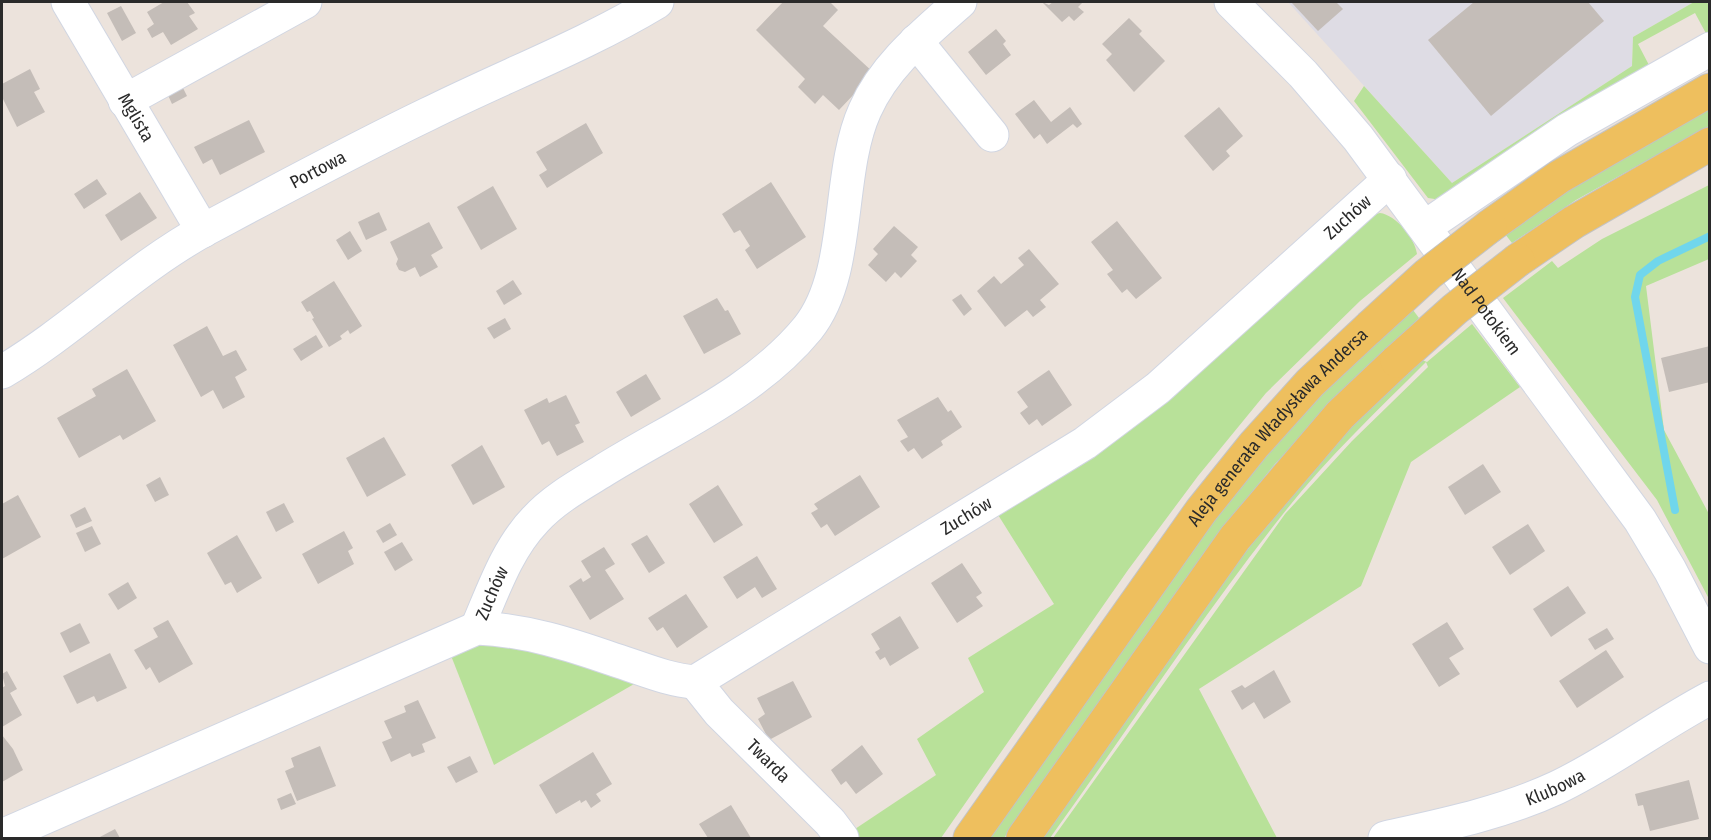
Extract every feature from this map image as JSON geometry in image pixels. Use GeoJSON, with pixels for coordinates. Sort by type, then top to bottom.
{"type":"FeatureCollection","features":[{"type":"Feature","properties":{"kind":"main road","name":"Aleja generała Władysława Andersa"},"geometry":{"type":"LineString","coordinates":[[970,838],[1201,511],[1254,445],[1294,401],[1428,274],[1490,226],[1559,177],[1710,90]]}},
{"type":"Feature","properties":{"kind":"main road","name":"Aleja generała Władysława Andersa"},"geometry":{"type":"LineString","coordinates":[[1023,838],[1235,538],[1340,415],[1455,309],[1518,260],[1574,222],[1710,144]]}},
{"type":"Feature","properties":{"kind":"street","name":"Mglista"},"geometry":{"type":"LineString","coordinates":[[68,2],[203,231]]}},
{"type":"Feature","properties":{"kind":"street"},"geometry":{"type":"LineString","coordinates":[[125,100],[305,2]]}},
{"type":"Feature","properties":{"kind":"street","name":"Portowa"},"geometry":{"type":"LineString","coordinates":[[2,372],[49,343],[114,291],[203,231],[428,113],[584,41],[657,2]]}},
{"type":"Feature","properties":{"kind":"street","name":"Zuchów"},"geometry":{"type":"LineString","coordinates":[[477,628],[513,551],[535,520],[575,488],[641,446],[738,391],[780,357],[810,326],[830,288],[852,158],[864,111],[889,71],[916,41],[960,2]]}},
{"type":"Feature","properties":{"kind":"street","name":"Nad Potokiem"},"geometry":{"type":"LineString","coordinates":[[1231,2],[1303,74],[1390,179],[1640,520],[1675,579],[1710,647]]}},
{"type":"Feature","properties":{"kind":"street"},"geometry":{"type":"LineString","coordinates":[[916,41],[992,135]]}},
{"type":"Feature","properties":{"kind":"street"},"geometry":{"type":"LineString","coordinates":[[1425,227],[1567,130],[1710,49]]}},
{"type":"Feature","properties":{"kind":"street","name":"Zuchów"},"geometry":{"type":"LineString","coordinates":[[2,836],[477,628],[514,630],[580,648],[671,678],[695,682],[1085,443],[1158,388],[1390,179]]}},
{"type":"Feature","properties":{"kind":"street","name":"Twarda"},"geometry":{"type":"LineString","coordinates":[[695,682],[719,712],[830,822],[842,838]]}},
{"type":"Feature","properties":{"kind":"street","name":"Klubowa"},"geometry":{"type":"LineString","coordinates":[[1385,838],[1500,810],[1531,799],[1597,766],[1710,698]]}},
{"type":"Feature","properties":{"kind":"shaded area"},"geometry":{"type":"Polygon","coordinates":[[[1288,2],[1694,2],[1633,37],[1632,66],[1452,183],[1288,2]]]}},
{"type":"Feature","properties":{"kind":"green space"},"geometry":{"type":"Polygon","coordinates":[[[1694,2],[1707,2],[1709,6],[1709,39],[1695,13],[1638,44],[1650,67],[1448,201],[1428,198],[1354,101],[1364,86],[1452,183],[1632,66],[1633,37],[1694,2]]]}},
{"type":"Feature","properties":{"kind":"green space"},"geometry":{"type":"Polygon","coordinates":[[[1709,106],[1709,126],[1576,200],[1512,243],[1505,234],[1569,188],[1709,106]]]}},
{"type":"Feature","properties":{"kind":"green space"},"geometry":{"type":"Polygon","coordinates":[[[1709,185],[1709,259],[1646,286],[1664,430],[1709,514],[1709,599],[1657,500],[1503,298],[1552,261],[1558,268],[1602,239],[1709,185]]]}},
{"type":"Feature","properties":{"kind":"green space"},"geometry":{"type":"Polygon","coordinates":[[[1380,213],[1392,218],[1404,228],[1413,241],[1417,254],[1360,301],[1266,393],[1198,476],[1128,570],[941,838],[851,838],[849,833],[936,775],[917,739],[984,692],[968,658],[1054,604],[995,510],[1372,215],[1380,213]]]}},
{"type":"Feature","properties":{"kind":"green space"},"geometry":{"type":"Polygon","coordinates":[[[1413,310],[1419,318],[1332,403],[1275,464],[1223,527],[1004,838],[988,838],[1211,522],[1264,456],[1321,393],[1413,310]]]}},
{"type":"Feature","properties":{"kind":"green space"},"geometry":{"type":"Polygon","coordinates":[[[1472,324],[1520,387],[1411,462],[1361,586],[1199,689],[1277,838],[1053,838],[1285,514],[1352,441],[1428,367],[1426,362],[1334,455],[1299,494],[1252,553],[1193,634],[1050,838],[1042,838],[1212,596],[1279,509],[1344,434],[1422,360],[1427,362],[1472,324]]]}},
{"type":"Feature","properties":{"kind":"green space"},"geometry":{"type":"Polygon","coordinates":[[[480,637],[641,680],[494,765],[448,648],[480,637]]]}},
{"type":"Feature","properties":{"kind":"building"},"geometry":{"type":"Polygon","coordinates":[[[164,2],[187,2],[195,13],[189,16],[198,29],[171,45],[163,32],[152,38],[147,29],[154,24],[147,12],[164,2]]]}},
{"type":"Feature","properties":{"kind":"building"},"geometry":{"type":"Polygon","coordinates":[[[783,2],[830,2],[838,10],[823,26],[874,73],[839,110],[823,95],[815,104],[798,87],[805,79],[756,30],[783,2]]]}},
{"type":"Feature","properties":{"kind":"building"},"geometry":{"type":"Polygon","coordinates":[[[1042,2],[1049,5],[1053,2],[1083,2],[1078,7],[1084,12],[1074,21],[1069,16],[1062,22],[1042,2]]]}},
{"type":"Feature","properties":{"kind":"building"},"geometry":{"type":"Polygon","coordinates":[[[1291,2],[1336,2],[1343,9],[1318,31],[1291,2]]]}},
{"type":"Feature","properties":{"kind":"building"},"geometry":{"type":"Polygon","coordinates":[[[1474,2],[1588,2],[1604,21],[1491,116],[1428,40],[1474,2]]]}},
{"type":"Feature","properties":{"kind":"building"},"geometry":{"type":"Polygon","coordinates":[[[121,6],[136,33],[122,41],[107,13],[121,6]]]}},
{"type":"Feature","properties":{"kind":"building"},"geometry":{"type":"Polygon","coordinates":[[[1129,18],[1142,31],[1139,34],[1165,61],[1134,92],[1106,60],[1112,54],[1102,44],[1129,18]]]}},
{"type":"Feature","properties":{"kind":"building"},"geometry":{"type":"Polygon","coordinates":[[[996,29],[1006,41],[1003,44],[1011,55],[986,75],[968,52],[996,29]]]}},
{"type":"Feature","properties":{"kind":"building"},"geometry":{"type":"Polygon","coordinates":[[[30,69],[40,89],[34,92],[45,112],[17,127],[2,97],[2,84],[30,69]]]}},
{"type":"Feature","properties":{"kind":"building"},"geometry":{"type":"Polygon","coordinates":[[[182,86],[187,96],[172,104],[167,93],[182,86]]]}},
{"type":"Feature","properties":{"kind":"building"},"geometry":{"type":"Polygon","coordinates":[[[1034,100],[1051,122],[1070,107],[1082,124],[1077,128],[1073,124],[1047,144],[1040,134],[1034,139],[1015,114],[1034,100]]]}},
{"type":"Feature","properties":{"kind":"building"},"geometry":{"type":"Polygon","coordinates":[[[1219,107],[1243,136],[1226,151],[1230,156],[1213,171],[1184,136],[1219,107]]]}},
{"type":"Feature","properties":{"kind":"building"},"geometry":{"type":"Polygon","coordinates":[[[249,120],[265,152],[220,175],[212,159],[203,164],[194,147],[249,120]]]}},
{"type":"Feature","properties":{"kind":"building"},"geometry":{"type":"Polygon","coordinates":[[[586,123],[603,153],[547,188],[539,175],[547,170],[536,152],[586,123]]]}},
{"type":"Feature","properties":{"kind":"building"},"geometry":{"type":"Polygon","coordinates":[[[97,179],[107,194],[84,209],[74,194],[97,179]]]}},
{"type":"Feature","properties":{"kind":"building"},"geometry":{"type":"Polygon","coordinates":[[[771,182],[806,237],[757,269],[745,250],[750,246],[740,230],[734,233],[722,214],[771,182]]]}},
{"type":"Feature","properties":{"kind":"building"},"geometry":{"type":"Polygon","coordinates":[[[493,186],[517,229],[481,250],[457,207],[493,186]]]}},
{"type":"Feature","properties":{"kind":"building"},"geometry":{"type":"Polygon","coordinates":[[[140,192],[157,218],[121,241],[105,215],[140,192]]]}},
{"type":"Feature","properties":{"kind":"building"},"geometry":{"type":"Polygon","coordinates":[[[379,212],[387,230],[366,240],[358,222],[379,212]]]}},
{"type":"Feature","properties":{"kind":"building"},"geometry":{"type":"Polygon","coordinates":[[[1117,221],[1162,278],[1136,299],[1127,289],[1122,293],[1107,274],[1113,270],[1091,242],[1117,221]]]}},
{"type":"Feature","properties":{"kind":"building"},"geometry":{"type":"Polygon","coordinates":[[[429,222],[443,248],[431,255],[438,267],[420,277],[415,267],[405,272],[399,270],[396,264],[398,259],[390,242],[429,222]]]}},
{"type":"Feature","properties":{"kind":"building"},"geometry":{"type":"Polygon","coordinates":[[[894,226],[918,247],[911,255],[917,261],[901,278],[895,272],[886,282],[868,265],[878,254],[873,249],[894,226]]]}},
{"type":"Feature","properties":{"kind":"building"},"geometry":{"type":"Polygon","coordinates":[[[350,231],[362,251],[348,260],[336,240],[350,231]]]}},
{"type":"Feature","properties":{"kind":"building"},"geometry":{"type":"Polygon","coordinates":[[[1029,249],[1059,284],[1040,300],[1046,307],[1033,317],[1027,310],[1005,327],[977,291],[994,276],[1001,284],[1024,265],[1018,258],[1029,249]]]}},
{"type":"Feature","properties":{"kind":"building"},"geometry":{"type":"Polygon","coordinates":[[[513,280],[522,294],[504,305],[496,291],[513,280]]]}},
{"type":"Feature","properties":{"kind":"building"},"geometry":{"type":"Polygon","coordinates":[[[334,281],[362,326],[350,334],[348,330],[340,336],[342,339],[329,347],[312,319],[314,318],[310,311],[307,312],[301,302],[334,281]]]}},
{"type":"Feature","properties":{"kind":"building"},"geometry":{"type":"Polygon","coordinates":[[[961,294],[972,309],[964,316],[952,300],[961,294]]]}},
{"type":"Feature","properties":{"kind":"building"},"geometry":{"type":"Polygon","coordinates":[[[717,298],[725,311],[728,310],[741,334],[704,354],[683,316],[717,298]]]}},
{"type":"Feature","properties":{"kind":"building"},"geometry":{"type":"Polygon","coordinates":[[[505,318],[511,329],[494,339],[487,328],[505,318]]]}},
{"type":"Feature","properties":{"kind":"building"},"geometry":{"type":"Polygon","coordinates":[[[207,326],[223,356],[236,350],[247,370],[235,377],[245,397],[223,409],[213,390],[201,397],[173,345],[207,326]]]}},
{"type":"Feature","properties":{"kind":"building"},"geometry":{"type":"Polygon","coordinates":[[[316,335],[323,347],[301,361],[293,349],[316,335]]]}},
{"type":"Feature","properties":{"kind":"building"},"geometry":{"type":"Polygon","coordinates":[[[1710,346],[1710,382],[1669,392],[1661,358],[1710,346]]]}},
{"type":"Feature","properties":{"kind":"building"},"geometry":{"type":"Polygon","coordinates":[[[127,369],[156,421],[123,440],[120,435],[79,458],[57,418],[96,396],[92,389],[127,369]]]}},
{"type":"Feature","properties":{"kind":"building"},"geometry":{"type":"Polygon","coordinates":[[[1049,370],[1072,405],[1042,426],[1037,419],[1029,425],[1020,413],[1028,407],[1017,392],[1049,370]]]}},
{"type":"Feature","properties":{"kind":"building"},"geometry":{"type":"Polygon","coordinates":[[[646,374],[661,399],[631,417],[616,392],[646,374]]]}},
{"type":"Feature","properties":{"kind":"building"},"geometry":{"type":"Polygon","coordinates":[[[566,395],[580,423],[575,425],[584,442],[557,456],[549,441],[542,445],[524,410],[547,398],[549,403],[566,395]]]}},
{"type":"Feature","properties":{"kind":"building"},"geometry":{"type":"Polygon","coordinates":[[[938,397],[948,412],[951,410],[962,427],[941,441],[943,445],[922,459],[914,448],[908,452],[900,441],[908,437],[897,420],[938,397]]]}},
{"type":"Feature","properties":{"kind":"building"},"geometry":{"type":"Polygon","coordinates":[[[384,437],[406,475],[367,497],[346,458],[384,437]]]}},
{"type":"Feature","properties":{"kind":"building"},"geometry":{"type":"Polygon","coordinates":[[[482,445],[505,487],[473,505],[451,465],[482,445]]]}},
{"type":"Feature","properties":{"kind":"building"},"geometry":{"type":"Polygon","coordinates":[[[1483,464],[1501,492],[1465,515],[1448,487],[1483,464]]]}},
{"type":"Feature","properties":{"kind":"building"},"geometry":{"type":"Polygon","coordinates":[[[860,475],[880,507],[835,536],[827,524],[821,528],[811,513],[818,509],[814,504],[860,475]]]}},
{"type":"Feature","properties":{"kind":"building"},"geometry":{"type":"Polygon","coordinates":[[[160,477],[169,495],[155,502],[146,485],[160,477]]]}},
{"type":"Feature","properties":{"kind":"building"},"geometry":{"type":"Polygon","coordinates":[[[718,485],[743,525],[714,543],[689,504],[718,485]]]}},
{"type":"Feature","properties":{"kind":"building"},"geometry":{"type":"Polygon","coordinates":[[[18,495],[41,537],[2,559],[2,504],[18,495]]]}},
{"type":"Feature","properties":{"kind":"building"},"geometry":{"type":"Polygon","coordinates":[[[284,503],[294,522],[276,532],[266,512],[284,503]]]}},
{"type":"Feature","properties":{"kind":"building"},"geometry":{"type":"Polygon","coordinates":[[[85,507],[92,521],[76,528],[70,515],[85,507]]]}},
{"type":"Feature","properties":{"kind":"building"},"geometry":{"type":"Polygon","coordinates":[[[390,523],[397,535],[383,543],[376,531],[390,523]]]}},
{"type":"Feature","properties":{"kind":"building"},"geometry":{"type":"Polygon","coordinates":[[[1528,524],[1545,551],[1510,575],[1492,547],[1528,524]]]}},
{"type":"Feature","properties":{"kind":"building"},"geometry":{"type":"Polygon","coordinates":[[[92,526],[101,544],[85,552],[76,533],[92,526]]]}},
{"type":"Feature","properties":{"kind":"building"},"geometry":{"type":"Polygon","coordinates":[[[344,531],[353,548],[348,551],[354,564],[318,584],[302,554],[344,531]]]}},
{"type":"Feature","properties":{"kind":"building"},"geometry":{"type":"Polygon","coordinates":[[[237,535],[262,578],[237,593],[231,582],[225,585],[207,553],[237,535]]]}},
{"type":"Feature","properties":{"kind":"building"},"geometry":{"type":"Polygon","coordinates":[[[647,535],[665,563],[649,573],[631,544],[647,535]]]}},
{"type":"Feature","properties":{"kind":"building"},"geometry":{"type":"Polygon","coordinates":[[[402,542],[413,560],[395,571],[384,552],[402,542]]]}},
{"type":"Feature","properties":{"kind":"building"},"geometry":{"type":"Polygon","coordinates":[[[604,547],[615,564],[605,570],[624,599],[590,620],[569,586],[581,578],[583,582],[591,577],[581,561],[604,547]]]}},
{"type":"Feature","properties":{"kind":"building"},"geometry":{"type":"Polygon","coordinates":[[[757,556],[777,589],[762,598],[755,587],[737,599],[723,577],[757,556]]]}},
{"type":"Feature","properties":{"kind":"building"},"geometry":{"type":"Polygon","coordinates":[[[962,563],[982,593],[976,597],[983,606],[957,623],[931,583],[962,563]]]}},
{"type":"Feature","properties":{"kind":"building"},"geometry":{"type":"Polygon","coordinates":[[[128,582],[137,598],[118,610],[108,594],[128,582]]]}},
{"type":"Feature","properties":{"kind":"building"},"geometry":{"type":"Polygon","coordinates":[[[1568,586],[1586,613],[1551,637],[1533,609],[1568,586]]]}},
{"type":"Feature","properties":{"kind":"building"},"geometry":{"type":"Polygon","coordinates":[[[686,594],[708,627],[677,648],[663,627],[657,631],[648,618],[686,594]]]}},
{"type":"Feature","properties":{"kind":"building"},"geometry":{"type":"Polygon","coordinates":[[[900,616],[919,648],[890,666],[885,657],[880,660],[875,652],[880,649],[871,634],[900,616]]]}},
{"type":"Feature","properties":{"kind":"building"},"geometry":{"type":"Polygon","coordinates":[[[168,620],[193,664],[159,683],[150,667],[146,670],[134,650],[158,637],[153,628],[168,620]]]}},
{"type":"Feature","properties":{"kind":"building"},"geometry":{"type":"Polygon","coordinates":[[[1447,622],[1464,649],[1449,658],[1460,674],[1439,687],[1412,644],[1447,622]]]}},
{"type":"Feature","properties":{"kind":"building"},"geometry":{"type":"Polygon","coordinates":[[[80,623],[90,643],[70,653],[60,633],[80,623]]]}},
{"type":"Feature","properties":{"kind":"building"},"geometry":{"type":"Polygon","coordinates":[[[1607,628],[1614,639],[1595,650],[1588,639],[1607,628]]]}},
{"type":"Feature","properties":{"kind":"building"},"geometry":{"type":"Polygon","coordinates":[[[1606,650],[1624,677],[1577,708],[1559,681],[1606,650]]]}},
{"type":"Feature","properties":{"kind":"building"},"geometry":{"type":"Polygon","coordinates":[[[110,653],[127,688],[97,702],[94,696],[77,704],[63,676],[110,653]]]}},
{"type":"Feature","properties":{"kind":"building"},"geometry":{"type":"Polygon","coordinates":[[[1274,670],[1291,702],[1264,719],[1254,702],[1242,710],[1231,691],[1242,685],[1245,688],[1274,670]]]}},
{"type":"Feature","properties":{"kind":"building"},"geometry":{"type":"Polygon","coordinates":[[[7,671],[17,689],[10,693],[22,715],[2,727],[2,688],[5,686],[2,674],[7,671]]]}},
{"type":"Feature","properties":{"kind":"building"},"geometry":{"type":"Polygon","coordinates":[[[793,681],[812,717],[769,740],[758,719],[765,714],[757,698],[793,681]]]}},
{"type":"Feature","properties":{"kind":"building"},"geometry":{"type":"Polygon","coordinates":[[[418,700],[436,738],[422,744],[425,752],[412,757],[410,753],[391,762],[382,742],[392,738],[384,721],[406,712],[404,706],[418,700]]]}},
{"type":"Feature","properties":{"kind":"building"},"geometry":{"type":"Polygon","coordinates":[[[2,735],[13,749],[23,770],[2,782],[2,735]]]}},
{"type":"Feature","properties":{"kind":"building"},"geometry":{"type":"Polygon","coordinates":[[[862,745],[883,774],[856,794],[846,781],[841,785],[831,770],[862,745]]]}},
{"type":"Feature","properties":{"kind":"building"},"geometry":{"type":"Polygon","coordinates":[[[320,746],[336,786],[297,801],[285,771],[294,767],[291,758],[320,746]]]}},
{"type":"Feature","properties":{"kind":"building"},"geometry":{"type":"Polygon","coordinates":[[[593,752],[612,784],[596,794],[601,801],[591,808],[586,800],[581,803],[580,800],[556,814],[539,785],[593,752]]]}},
{"type":"Feature","properties":{"kind":"building"},"geometry":{"type":"Polygon","coordinates":[[[470,756],[478,772],[456,783],[447,767],[470,756]]]}},
{"type":"Feature","properties":{"kind":"building"},"geometry":{"type":"Polygon","coordinates":[[[1689,780],[1699,819],[1650,831],[1643,805],[1638,806],[1635,794],[1689,780]]]}},
{"type":"Feature","properties":{"kind":"building"},"geometry":{"type":"Polygon","coordinates":[[[291,793],[296,804],[281,810],[277,799],[291,793]]]}},
{"type":"Feature","properties":{"kind":"building"},"geometry":{"type":"Polygon","coordinates":[[[731,805],[751,838],[708,838],[699,824],[731,805]]]}},
{"type":"Feature","properties":{"kind":"building"},"geometry":{"type":"Polygon","coordinates":[[[115,829],[120,838],[98,838],[115,829]]]}},
{"type":"Feature","properties":{"kind":"waterway"},"geometry":{"type":"LineString","coordinates":[[1675,510],[1635,297],[1640,275],[1658,261],[1710,236]]}}]}
